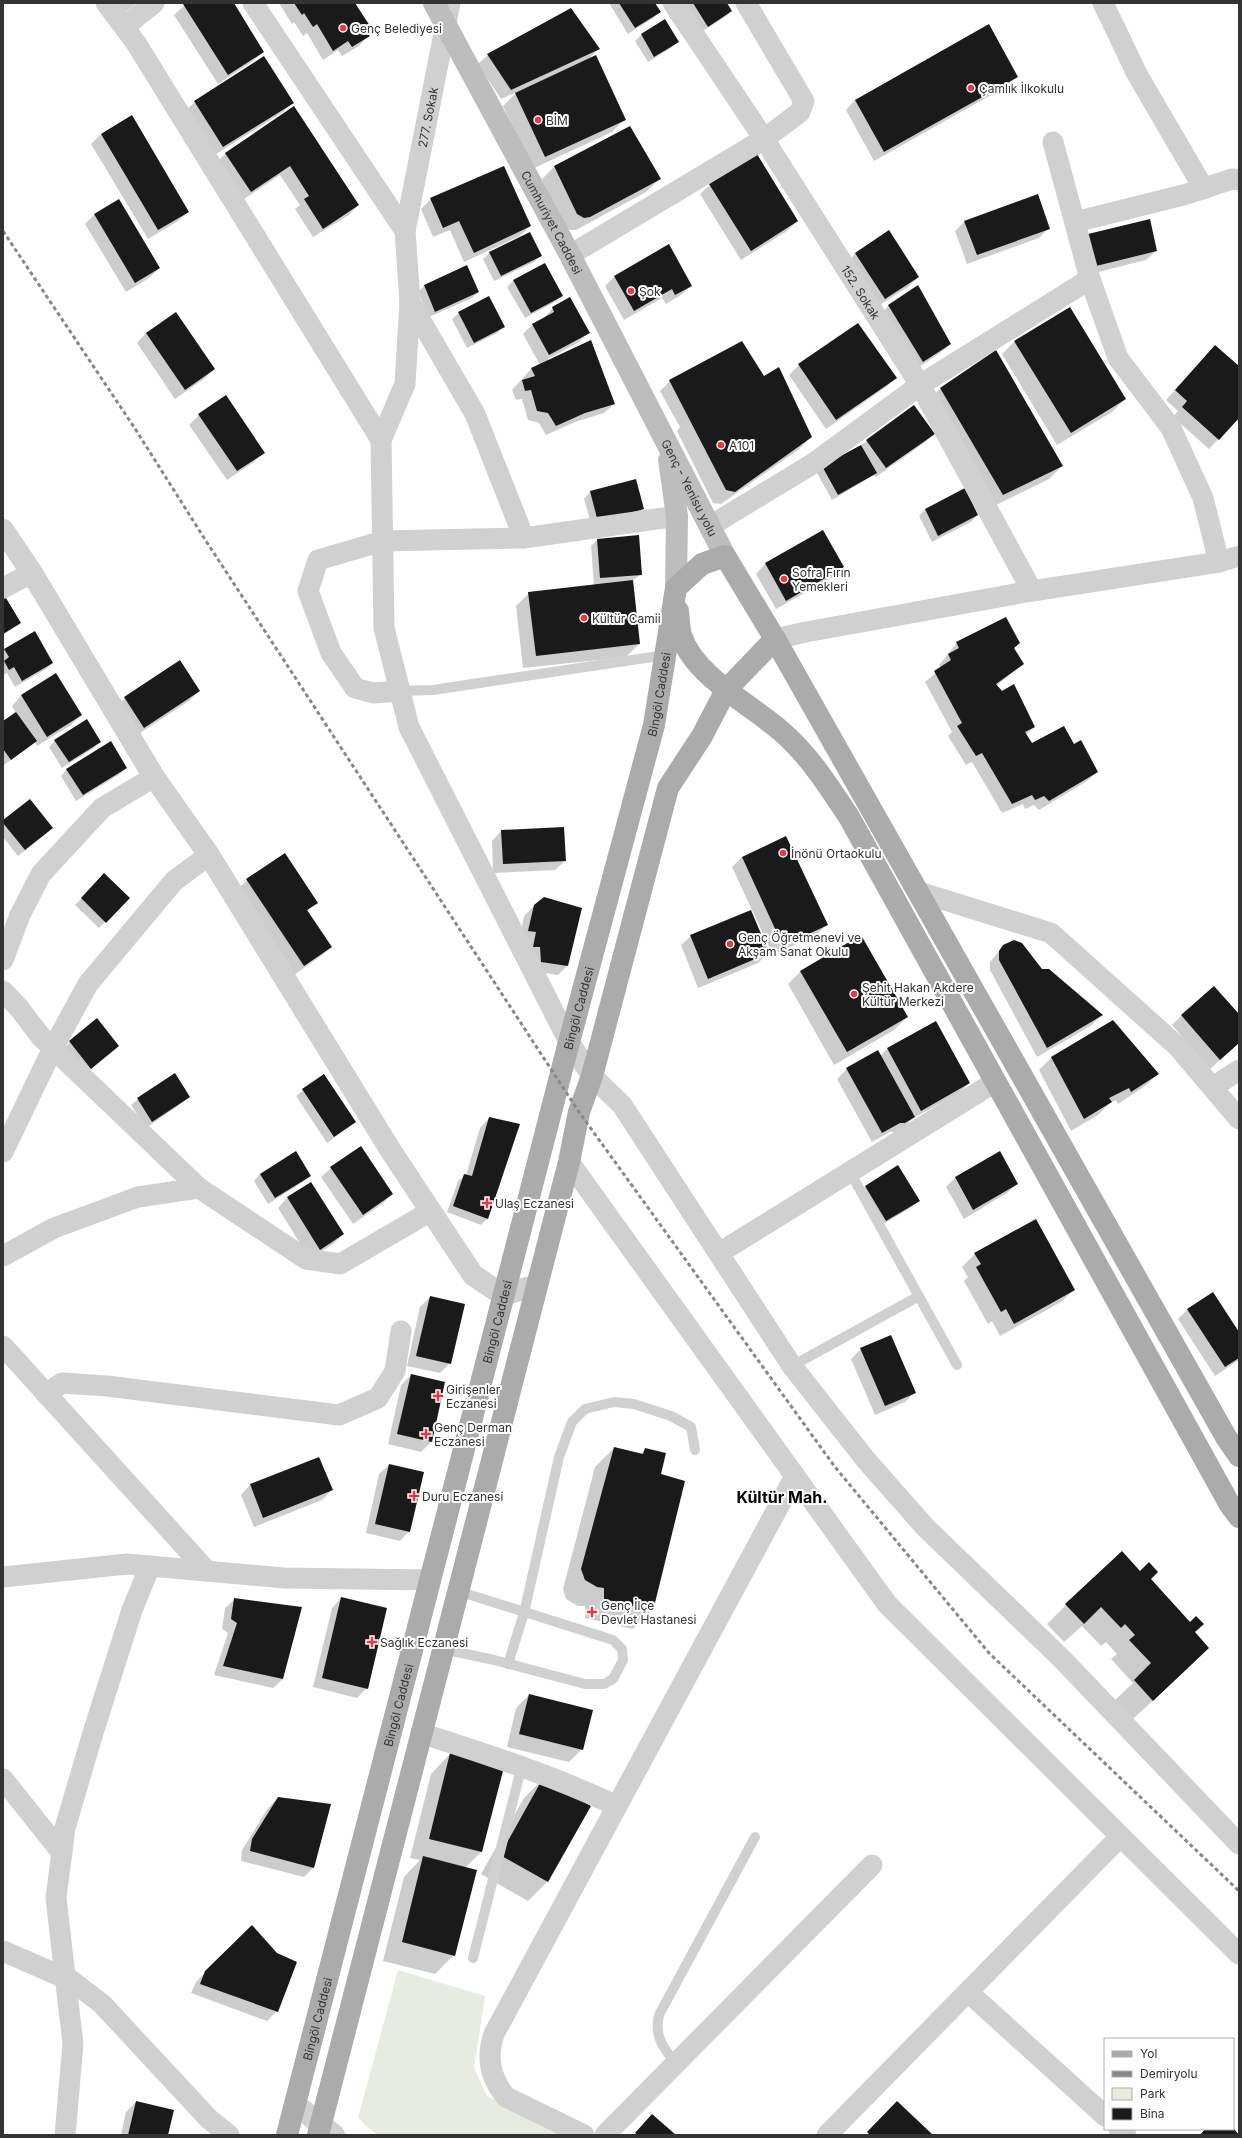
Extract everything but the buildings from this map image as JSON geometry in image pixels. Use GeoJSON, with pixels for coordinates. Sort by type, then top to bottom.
{"type":"FeatureCollection","features":[{"type":"Feature","properties":{"kind":"main road","name":"Cumhuriyet Caddesi"},"geometry":{"type":"LineString","coordinates":[[434,3],[447,13],[666,443]]}},
{"type":"Feature","properties":{"kind":"main road","name":"Genç - Yenisu yolu"},"geometry":{"type":"LineString","coordinates":[[666,443],[677,516],[676,588]]}},
{"type":"Feature","properties":{"kind":"main road","name":"Genç - Yenisu yolu"},"geometry":{"type":"LineString","coordinates":[[666,443],[726,556]]}},
{"type":"Feature","properties":{"kind":"main road"},"geometry":{"type":"LineString","coordinates":[[1239,1456],[1226,1437],[919,892],[726,556],[702,564],[676,588],[681,635],[697,664],[726,690],[782,731],[810,759],[849,817],[1230,1505],[1239,1517]]}},
{"type":"Feature","properties":{"kind":"main road","name":"Bingöl Caddesi"},"geometry":{"type":"LineString","coordinates":[[287,2135],[503,1295],[654,725],[676,588]]}},
{"type":"Feature","properties":{"kind":"main road"},"geometry":{"type":"LineString","coordinates":[[324,2131],[421,1733],[569,1162],[579,1112],[592,1076],[668,788],[702,736],[726,690],[775,639]]}},
{"type":"Feature","properties":{"kind":"street"},"geometry":{"type":"LineString","coordinates":[[106,3],[136,42],[381,440],[384,628],[409,727],[569,1042],[592,1076],[622,1105],[792,1366],[866,1460],[925,1527],[1062,1659],[1239,1844]]}},
{"type":"Feature","properties":{"kind":"street"},"geometry":{"type":"LineString","coordinates":[[124,27],[154,3]]}},
{"type":"Feature","properties":{"kind":"street"},"geometry":{"type":"LineString","coordinates":[[253,3],[405,231]]}},
{"type":"Feature","properties":{"kind":"street","name":"152. Sokak"},"geometry":{"type":"LineString","coordinates":[[673,3],[764,139],[920,385],[1032,592]]}},
{"type":"Feature","properties":{"kind":"street"},"geometry":{"type":"LineString","coordinates":[[570,255],[764,139],[800,112],[804,101],[746,3]]}},
{"type":"Feature","properties":{"kind":"street"},"geometry":{"type":"LineString","coordinates":[[1103,3],[1137,74],[1204,189]]}},
{"type":"Feature","properties":{"kind":"street","name":"277. Sokak"},"geometry":{"type":"LineString","coordinates":[[381,440],[405,384],[410,302],[405,231],[447,13]]}},
{"type":"Feature","properties":{"kind":"street"},"geometry":{"type":"LineString","coordinates":[[1053,142],[1090,279],[1118,358],[1171,428],[1203,498],[1219,562]]}},
{"type":"Feature","properties":{"kind":"street"},"geometry":{"type":"LineString","coordinates":[[1075,222],[1204,189],[1232,179],[1239,180]]}},
{"type":"Feature","properties":{"kind":"street"},"geometry":{"type":"LineString","coordinates":[[710,526],[814,463],[920,385],[1090,279]]}},
{"type":"Feature","properties":{"kind":"street"},"geometry":{"type":"LineString","coordinates":[[410,302],[475,414],[524,538]]}},
{"type":"Feature","properties":{"kind":"street"},"geometry":{"type":"LineString","coordinates":[[400,691],[373,693],[355,688],[331,653],[308,591],[318,560],[383,541],[524,538],[677,516]]}},
{"type":"Feature","properties":{"kind":"street"},"geometry":{"type":"LineString","coordinates":[[3,530],[32,573],[154,777],[208,855],[383,1138],[473,1275],[503,1295],[537,1284]]}},
{"type":"Feature","properties":{"kind":"street"},"geometry":{"type":"LineString","coordinates":[[775,639],[806,632],[1032,592],[1219,562],[1239,556]]}},
{"type":"Feature","properties":{"kind":"street"},"geometry":{"type":"LineString","coordinates":[[3,588],[32,573]]}},
{"type":"Feature","properties":{"kind":"street"},"geometry":{"type":"LineString","coordinates":[[3,960],[20,915],[41,874],[102,808],[154,777]]}},
{"type":"Feature","properties":{"kind":"street"},"geometry":{"type":"LineString","coordinates":[[3,1152],[53,1048],[88,984],[174,881],[208,855]]}},
{"type":"Feature","properties":{"kind":"street"},"geometry":{"type":"LineString","coordinates":[[919,892],[1051,933],[1178,1047],[1239,1119]]}},
{"type":"Feature","properties":{"kind":"street"},"geometry":{"type":"LineString","coordinates":[[3,991],[53,1048],[199,1188],[306,1260],[340,1264],[431,1211]]}},
{"type":"Feature","properties":{"kind":"street"},"geometry":{"type":"LineString","coordinates":[[1213,1087],[1239,1070]]}},
{"type":"Feature","properties":{"kind":"street"},"geometry":{"type":"LineString","coordinates":[[719,1252],[995,1082]]}},
{"type":"Feature","properties":{"kind":"street"},"geometry":{"type":"LineString","coordinates":[[569,1162],[887,1604],[1239,1954]]}},
{"type":"Feature","properties":{"kind":"street"},"geometry":{"type":"LineString","coordinates":[[3,1256],[54,1228],[138,1197],[199,1188]]}},
{"type":"Feature","properties":{"kind":"street"},"geometry":{"type":"LineString","coordinates":[[46,1394],[62,1383],[107,1386],[339,1415],[378,1398],[395,1371],[401,1331]]}},
{"type":"Feature","properties":{"kind":"street"},"geometry":{"type":"LineString","coordinates":[[3,1346],[207,1571]]}},
{"type":"Feature","properties":{"kind":"street"},"geometry":{"type":"LineString","coordinates":[[584,2135],[506,2097],[493,2078],[489,2056],[494,2034],[615,1805],[795,1476]]}},
{"type":"Feature","properties":{"kind":"street"},"geometry":{"type":"LineString","coordinates":[[3,1577],[127,1564],[284,1578],[430,1580]]}},
{"type":"Feature","properties":{"kind":"street"},"geometry":{"type":"LineString","coordinates":[[66,2135],[73,2044],[56,1898],[65,1828],[92,1736],[132,1610],[150,1566]]}},
{"type":"Feature","properties":{"kind":"street"},"geometry":{"type":"LineString","coordinates":[[421,1733],[522,1765],[567,1782],[615,1805]]}},
{"type":"Feature","properties":{"kind":"street"},"geometry":{"type":"LineString","coordinates":[[3,1779],[62,1853]]}},
{"type":"Feature","properties":{"kind":"street"},"geometry":{"type":"LineString","coordinates":[[827,2135],[1120,1837]]}},
{"type":"Feature","properties":{"kind":"street"},"geometry":{"type":"LineString","coordinates":[[605,2135],[872,1865]]}},
{"type":"Feature","properties":{"kind":"street"},"geometry":{"type":"LineString","coordinates":[[3,1951],[64,1977],[102,2004],[209,2119],[229,2135]]}},
{"type":"Feature","properties":{"kind":"street"},"geometry":{"type":"LineString","coordinates":[[968,1992],[1104,2115]]}},
{"type":"Feature","properties":{"kind":"street"},"geometry":{"type":"LineString","coordinates":[[295,2104],[324,2131]]}},
{"type":"Feature","properties":{"kind":"lane"},"geometry":{"type":"LineString","coordinates":[[400,691],[433,690],[665,654]]}},
{"type":"Feature","properties":{"kind":"lane"},"geometry":{"type":"LineString","coordinates":[[850,1172],[957,1365]]}},
{"type":"Feature","properties":{"kind":"lane"},"geometry":{"type":"LineString","coordinates":[[792,1366],[919,1296]]}},
{"type":"Feature","properties":{"kind":"lane"},"geometry":{"type":"LineString","coordinates":[[508,1664],[524,1613],[559,1457],[572,1422],[585,1409],[614,1402],[634,1404],[671,1416],[691,1427],[695,1450]]}},
{"type":"Feature","properties":{"kind":"lane"},"geometry":{"type":"LineString","coordinates":[[443,1649],[585,1684],[604,1684],[613,1679],[623,1660],[622,1649],[613,1640],[458,1591]]}},
{"type":"Feature","properties":{"kind":"lane"},"geometry":{"type":"LineString","coordinates":[[473,1958],[522,1765]]}},
{"type":"Feature","properties":{"kind":"lane"},"geometry":{"type":"LineString","coordinates":[[676,2063],[662,2046],[658,2038],[657,2030],[659,2015],[755,1837]]}},
{"type":"Feature","properties":{"kind":"green space"},"geometry":{"type":"Polygon","coordinates":[[[398,1970],[485,1996],[474,2068],[487,2096],[567,2135],[377,2135],[358,2118],[398,1970]]]}},
{"type":"Feature","properties":{"kind":"railway"},"geometry":{"type":"LineString","coordinates":[[3,231],[134,427],[206,541],[579,1112],[835,1467],[989,1653],[1239,1891]]}},
{"type":"Feature","properties":{"kind":"place","name":"Genç Belediyesi"},"geometry":{"type":"Point","coordinates":[343,28]}},
{"type":"Feature","properties":{"kind":"place","name":"Çamlık İlkokulu"},"geometry":{"type":"Point","coordinates":[971,88]}},
{"type":"Feature","properties":{"kind":"place","name":"BİM"},"geometry":{"type":"Point","coordinates":[538,120]}},
{"type":"Feature","properties":{"kind":"place","name":"Şok"},"geometry":{"type":"Point","coordinates":[631,291]}},
{"type":"Feature","properties":{"kind":"place","name":"A101"},"geometry":{"type":"Point","coordinates":[721,445]}},
{"type":"Feature","properties":{"kind":"place","name":"Sofra Fırın Yemekleri"},"geometry":{"type":"Point","coordinates":[784,579]}},
{"type":"Feature","properties":{"kind":"place","name":"Kültür Camii"},"geometry":{"type":"Point","coordinates":[584,618]}},
{"type":"Feature","properties":{"kind":"place","name":"İnönü Ortaokulu"},"geometry":{"type":"Point","coordinates":[783,853]}},
{"type":"Feature","properties":{"kind":"place","name":"Genç Öğretmenevi ve Akşam Sanat Okulu"},"geometry":{"type":"Point","coordinates":[730,944]}},
{"type":"Feature","properties":{"kind":"place","name":"Şehit Hakan Akdere Kültür Merkezi"},"geometry":{"type":"Point","coordinates":[854,994]}},
{"type":"Feature","properties":{"kind":"place","name":"Ulaş Eczanesi"},"geometry":{"type":"Point","coordinates":[487,1203]}},
{"type":"Feature","properties":{"kind":"place","name":"Girişenler Eczanesi"},"geometry":{"type":"Point","coordinates":[438,1396]}},
{"type":"Feature","properties":{"kind":"place","name":"Genç Derman Eczanesi"},"geometry":{"type":"Point","coordinates":[426,1434]}},
{"type":"Feature","properties":{"kind":"place","name":"Duru Eczanesi"},"geometry":{"type":"Point","coordinates":[414,1496]}},
{"type":"Feature","properties":{"kind":"place","name":"Genç İlçe Devlet Hastanesi"},"geometry":{"type":"Point","coordinates":[592,1612]}},
{"type":"Feature","properties":{"kind":"place","name":"Sağlık Eczanesi"},"geometry":{"type":"Point","coordinates":[372,1642]}},
{"type":"Feature","properties":{"kind":"district","name":"Kültür Mah."},"geometry":{"type":"Point","coordinates":[782,1497]}}]}
